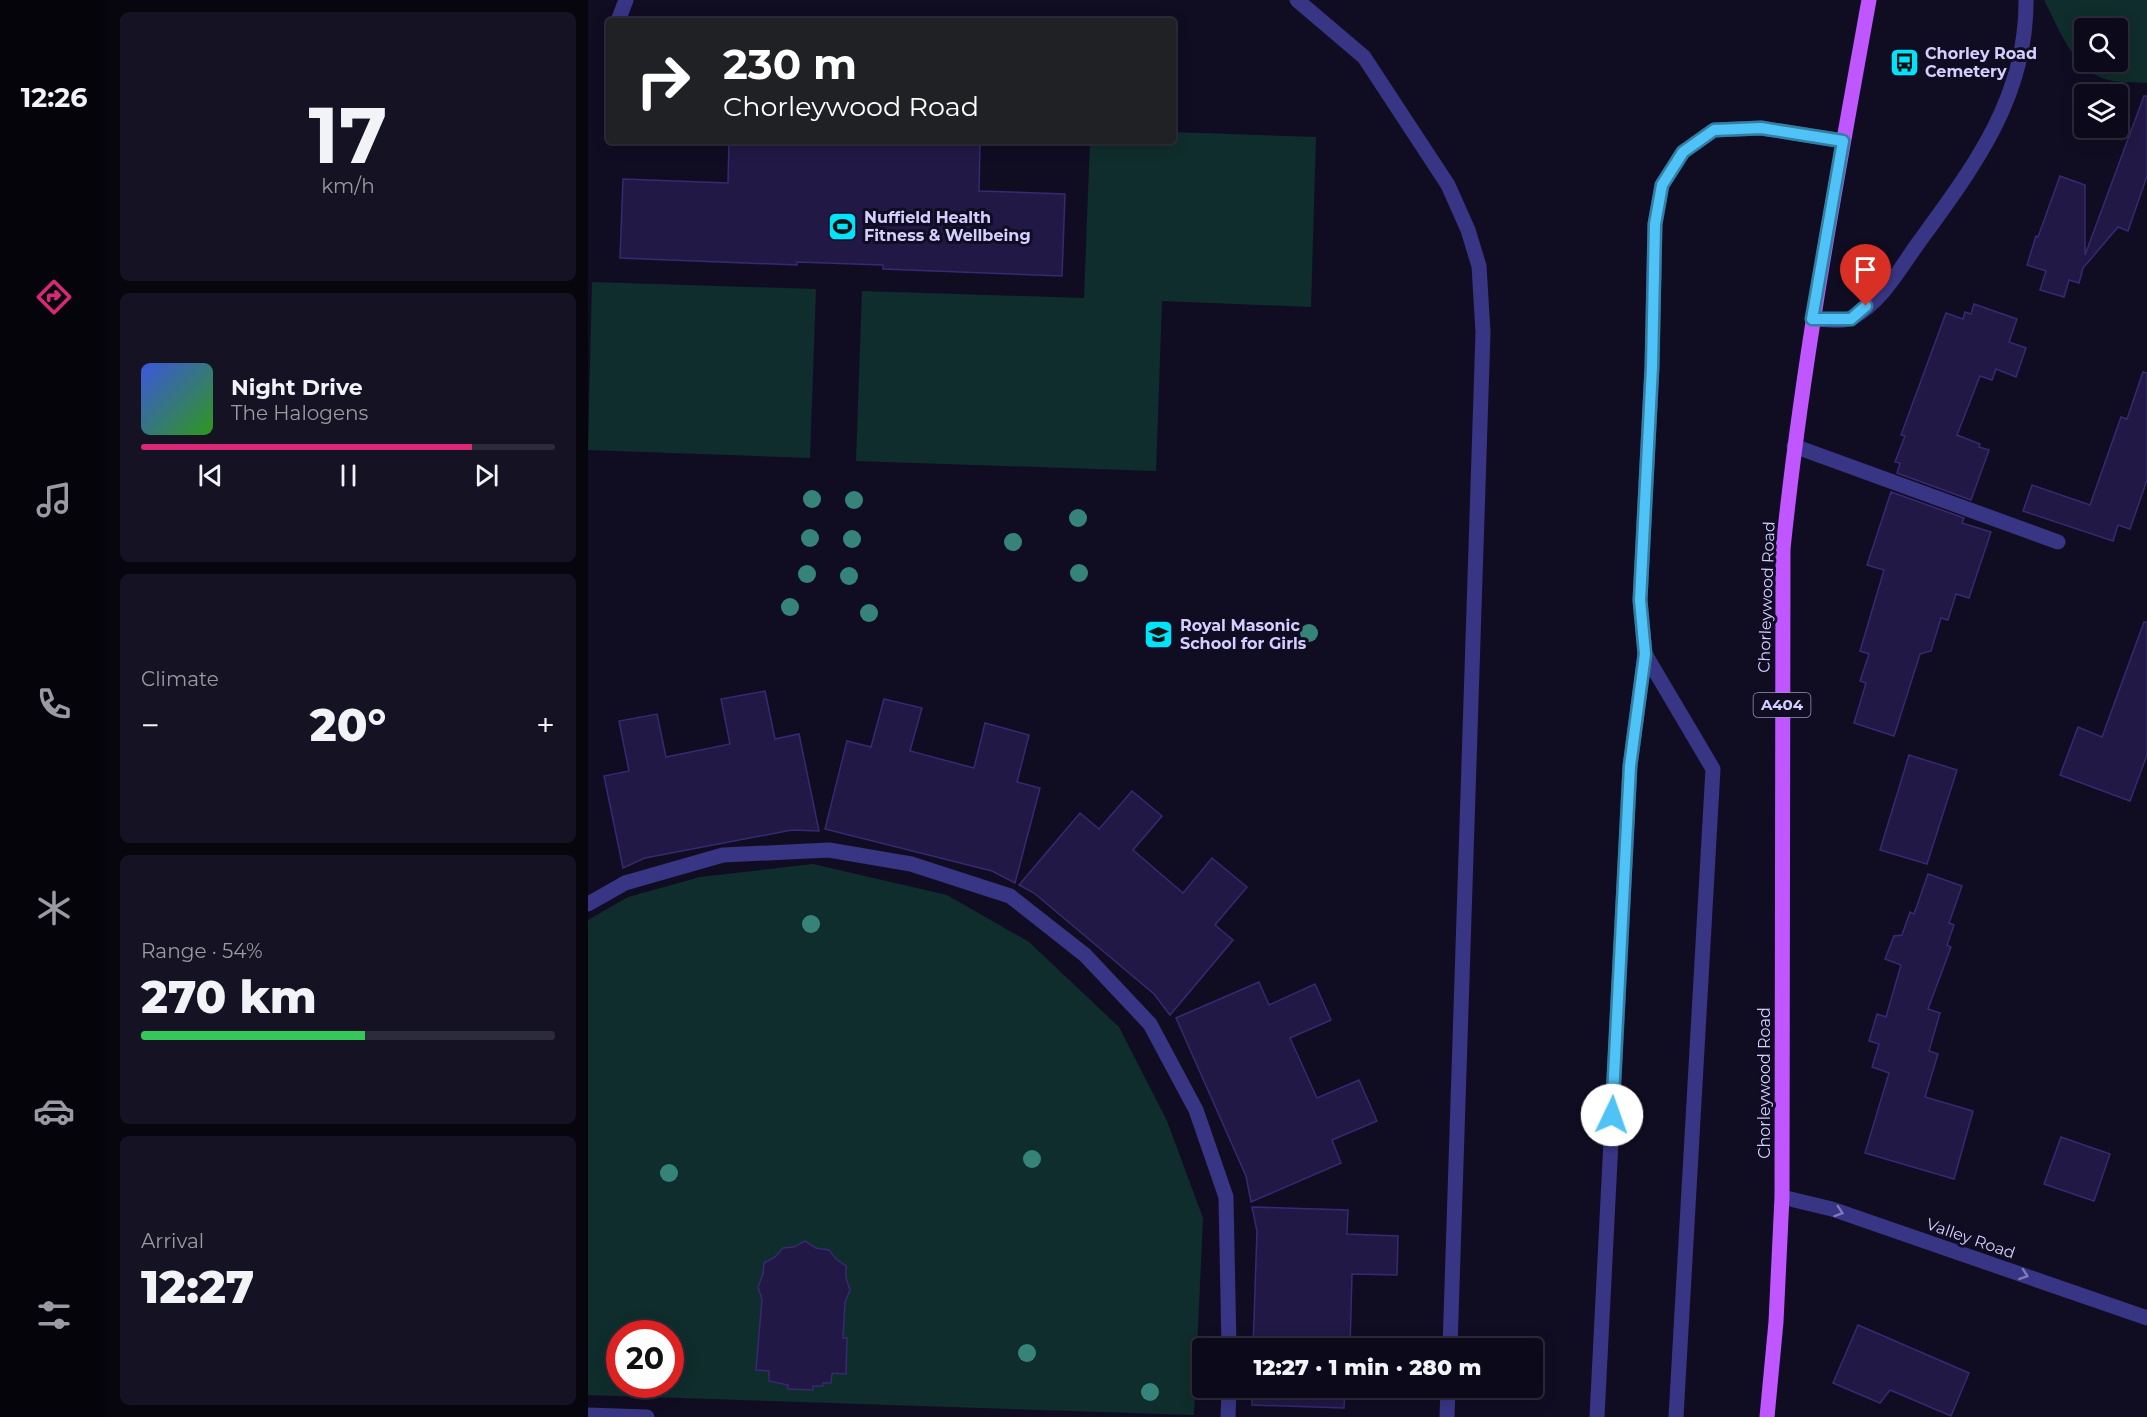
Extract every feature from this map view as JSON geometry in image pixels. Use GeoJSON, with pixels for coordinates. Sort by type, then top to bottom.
{"type":"FeatureCollection","features":[{"type":"Feature","properties":{"kind":"main road","name":"Chorleywood Road"},"geometry":{"type":"LineString","coordinates":[[1767,1417],[1782,1197],[1783,549],[1794,446],[1812,319],[1869,0]]}},
{"type":"Feature","properties":{"kind":"street"},"geometry":{"type":"LineString","coordinates":[[619,18],[626,0]]}},
{"type":"Feature","properties":{"kind":"street"},"geometry":{"type":"LineString","coordinates":[[1297,0],[1364,57],[1448,185],[1468,230],[1479,266],[1483,344],[1450,1338]]}},
{"type":"Feature","properties":{"kind":"street"},"geometry":{"type":"LineString","coordinates":[[1812,319],[1851,319],[1882,294],[1975,164],[2007,103],[2019,67],[2026,0]]}},
{"type":"Feature","properties":{"kind":"street"},"geometry":{"type":"LineString","coordinates":[[1597,1417],[1630,766],[1645,654],[1640,600],[1652,367],[1655,224],[1662,185],[1683,152],[1714,130],[1761,128],[1843,141]]}},
{"type":"Feature","properties":{"kind":"street"},"geometry":{"type":"LineString","coordinates":[[1794,446],[2058,542]]}},
{"type":"Feature","properties":{"kind":"street"},"geometry":{"type":"LineString","coordinates":[[1645,654],[1713,769],[1676,1417]]}},
{"type":"Feature","properties":{"kind":"street"},"geometry":{"type":"LineString","coordinates":[[588,904],[625,883],[723,855],[829,850],[911,864],[1010,896],[1085,955],[1150,1024],[1196,1110],[1226,1197],[1229,1338]]}},
{"type":"Feature","properties":{"kind":"street","name":"Valley Road"},"geometry":{"type":"LineString","coordinates":[[1782,1197],[1832,1209],[2147,1318]]}},
{"type":"Feature","properties":{"kind":"street"},"geometry":{"type":"LineString","coordinates":[[1228,1417],[1229,1398]]}},
{"type":"Feature","properties":{"kind":"street"},"geometry":{"type":"LineString","coordinates":[[1447,1417],[1448,1398]]}},
{"type":"Feature","properties":{"kind":"street"},"geometry":{"type":"LineString","coordinates":[[588,1415],[647,1417]]}},
{"type":"Feature","properties":{"kind":"green space"},"geometry":{"type":"Polygon","coordinates":[[[2044,0],[2147,0],[2147,83],[2110,80],[2092,72],[2128,72],[2128,18],[2074,18],[2074,54],[2061,35],[2044,0]]]}},
{"type":"Feature","properties":{"kind":"green space"},"geometry":{"type":"Polygon","coordinates":[[[1176,132],[1316,137],[1311,307],[1162,301],[1156,471],[856,461],[862,291],[1084,298],[1090,144],[1176,144],[1176,132]]]}},
{"type":"Feature","properties":{"kind":"green space"},"geometry":{"type":"Polygon","coordinates":[[[592,282],[816,289],[810,458],[588,450],[592,282]]]}},
{"type":"Feature","properties":{"kind":"green space"},"geometry":{"type":"Polygon","coordinates":[[[813,864],[947,895],[1029,942],[1119,1027],[1167,1121],[1203,1218],[1198,1338],[1192,1338],[1194,1415],[679,1398],[684,1398],[684,1320],[606,1320],[606,1396],[588,1395],[588,920],[628,897],[700,877],[813,864]]]}},
{"type":"Feature","properties":{"kind":"building"},"geometry":{"type":"Polygon","coordinates":[[[2144,96],[2147,96],[2147,176],[2128,231],[2118,227],[2083,268],[2079,283],[2069,280],[2064,297],[2040,290],[2046,271],[2027,265],[2060,176],[2085,185],[2085,255],[2144,96]]]}},
{"type":"Feature","properties":{"kind":"building","name":"Nuffield Health Fitness & Wellbeing"},"geometry":{"type":"Polygon","coordinates":[[[729,144],[980,144],[979,191],[1065,194],[1062,276],[883,269],[883,265],[797,262],[797,265],[620,258],[623,179],[728,183],[729,144]]]}},
{"type":"Feature","properties":{"kind":"building"},"geometry":{"type":"Polygon","coordinates":[[[1974,304],[2017,319],[2009,342],[2026,348],[2016,377],[1996,369],[1992,380],[1980,376],[1957,435],[1989,450],[1971,500],[1897,473],[1900,463],[1895,462],[1905,436],[1901,435],[1946,313],[1963,319],[1965,312],[1971,314],[1974,304]]]}},
{"type":"Feature","properties":{"kind":"building"},"geometry":{"type":"Polygon","coordinates":[[[2143,372],[2147,373],[2147,480],[2130,529],[2118,525],[2113,541],[2023,511],[2032,485],[2090,505],[2121,417],[2127,419],[2143,372]]]}},
{"type":"Feature","properties":{"kind":"building"},"geometry":{"type":"Polygon","coordinates":[[[1891,492],[1964,518],[1962,523],[1991,532],[1969,598],[1956,594],[1948,620],[1941,618],[1931,651],[1920,654],[1894,736],[1854,723],[1866,683],[1860,681],[1869,654],[1860,651],[1884,570],[1867,565],[1891,492]]]}},
{"type":"Feature","properties":{"kind":"building"},"geometry":{"type":"Polygon","coordinates":[[[2144,622],[2147,622],[2147,755],[2130,801],[2060,775],[2078,727],[2102,737],[2144,622]]]}},
{"type":"Feature","properties":{"kind":"building"},"geometry":{"type":"Polygon","coordinates":[[[765,691],[775,739],[799,734],[819,831],[792,830],[645,858],[623,868],[604,776],[629,771],[619,721],[657,714],[666,757],[730,744],[721,699],[765,691]]]}},
{"type":"Feature","properties":{"kind":"building"},"geometry":{"type":"Polygon","coordinates":[[[884,699],[922,708],[910,751],[974,768],[985,723],[1029,735],[1017,782],[1040,788],[1015,883],[992,871],[825,829],[847,741],[871,747],[884,699]]]}},
{"type":"Feature","properties":{"kind":"building"},"geometry":{"type":"Polygon","coordinates":[[[1909,755],[1957,770],[1927,864],[1880,850],[1909,755]]]}},
{"type":"Feature","properties":{"kind":"building"},"geometry":{"type":"Polygon","coordinates":[[[1132,791],[1162,816],[1133,850],[1183,893],[1212,858],[1247,887],[1215,925],[1233,940],[1170,1015],[1154,994],[1034,893],[1019,885],[1080,813],[1099,829],[1132,791]]]}},
{"type":"Feature","properties":{"kind":"building"},"geometry":{"type":"Polygon","coordinates":[[[1928,874],[1962,886],[1949,923],[1954,925],[1947,945],[1951,947],[1928,1009],[1940,1013],[1929,1051],[1938,1054],[1925,1097],[1973,1111],[1954,1179],[1865,1153],[1889,1073],[1872,1067],[1879,1044],[1869,1041],[1877,1014],[1886,1017],[1901,965],[1885,959],[1894,936],[1902,935],[1910,912],[1914,914],[1928,874]]]}},
{"type":"Feature","properties":{"kind":"building"},"geometry":{"type":"Polygon","coordinates":[[[1259,982],[1269,1005],[1315,984],[1331,1020],[1290,1038],[1317,1098],[1359,1080],[1377,1121],[1332,1140],[1341,1163],[1251,1202],[1246,1176],[1176,1018],[1259,982]]]}},
{"type":"Feature","properties":{"kind":"building"},"geometry":{"type":"Polygon","coordinates":[[[2061,1137],[2110,1154],[2094,1201],[2044,1184],[2061,1137]]]}},
{"type":"Feature","properties":{"kind":"building"},"geometry":{"type":"Polygon","coordinates":[[[1252,1207],[1348,1210],[1347,1234],[1398,1236],[1397,1275],[1352,1274],[1350,1338],[1253,1338],[1257,1231],[1252,1207]]]}},
{"type":"Feature","properties":{"kind":"building"},"geometry":{"type":"Polygon","coordinates":[[[805,1241],[816,1248],[829,1250],[846,1266],[846,1278],[850,1290],[845,1302],[843,1338],[847,1338],[846,1374],[832,1373],[831,1383],[813,1386],[813,1390],[788,1389],[788,1385],[769,1381],[769,1371],[756,1370],[762,1299],[758,1287],[764,1263],[775,1257],[783,1248],[794,1247],[805,1241]]]}},
{"type":"Feature","properties":{"kind":"building"},"geometry":{"type":"Polygon","coordinates":[[[1858,1325],[1969,1373],[1951,1416],[1890,1390],[1880,1403],[1833,1383],[1858,1325]]]}},
{"type":"Feature","properties":{"kind":"building"},"geometry":{"type":"Polygon","coordinates":[[[1252,1398],[1344,1398],[1344,1408],[1252,1405],[1252,1398]]]}},
{"type":"Feature","properties":{"kind":"place","name":"Chorley Road Cemetery"},"geometry":{"type":"Point","coordinates":[1904,62]}},
{"type":"Feature","properties":{"kind":"place","name":"Nuffield Health Fitness & Wellbeing"},"geometry":{"type":"Point","coordinates":[843,226]}},
{"type":"Feature","properties":{"kind":"place","name":"Royal Masonic School for Girls"},"geometry":{"type":"Point","coordinates":[1159,634]}},
{"type":"Feature","properties":{"kind":"route"},"geometry":{"type":"LineString","coordinates":[[1612,1115],[1630,766],[1645,654],[1640,600],[1652,367],[1655,224],[1662,185],[1683,152],[1714,130],[1761,128],[1843,141],[1812,319],[1851,319],[1866,306]]}}]}
